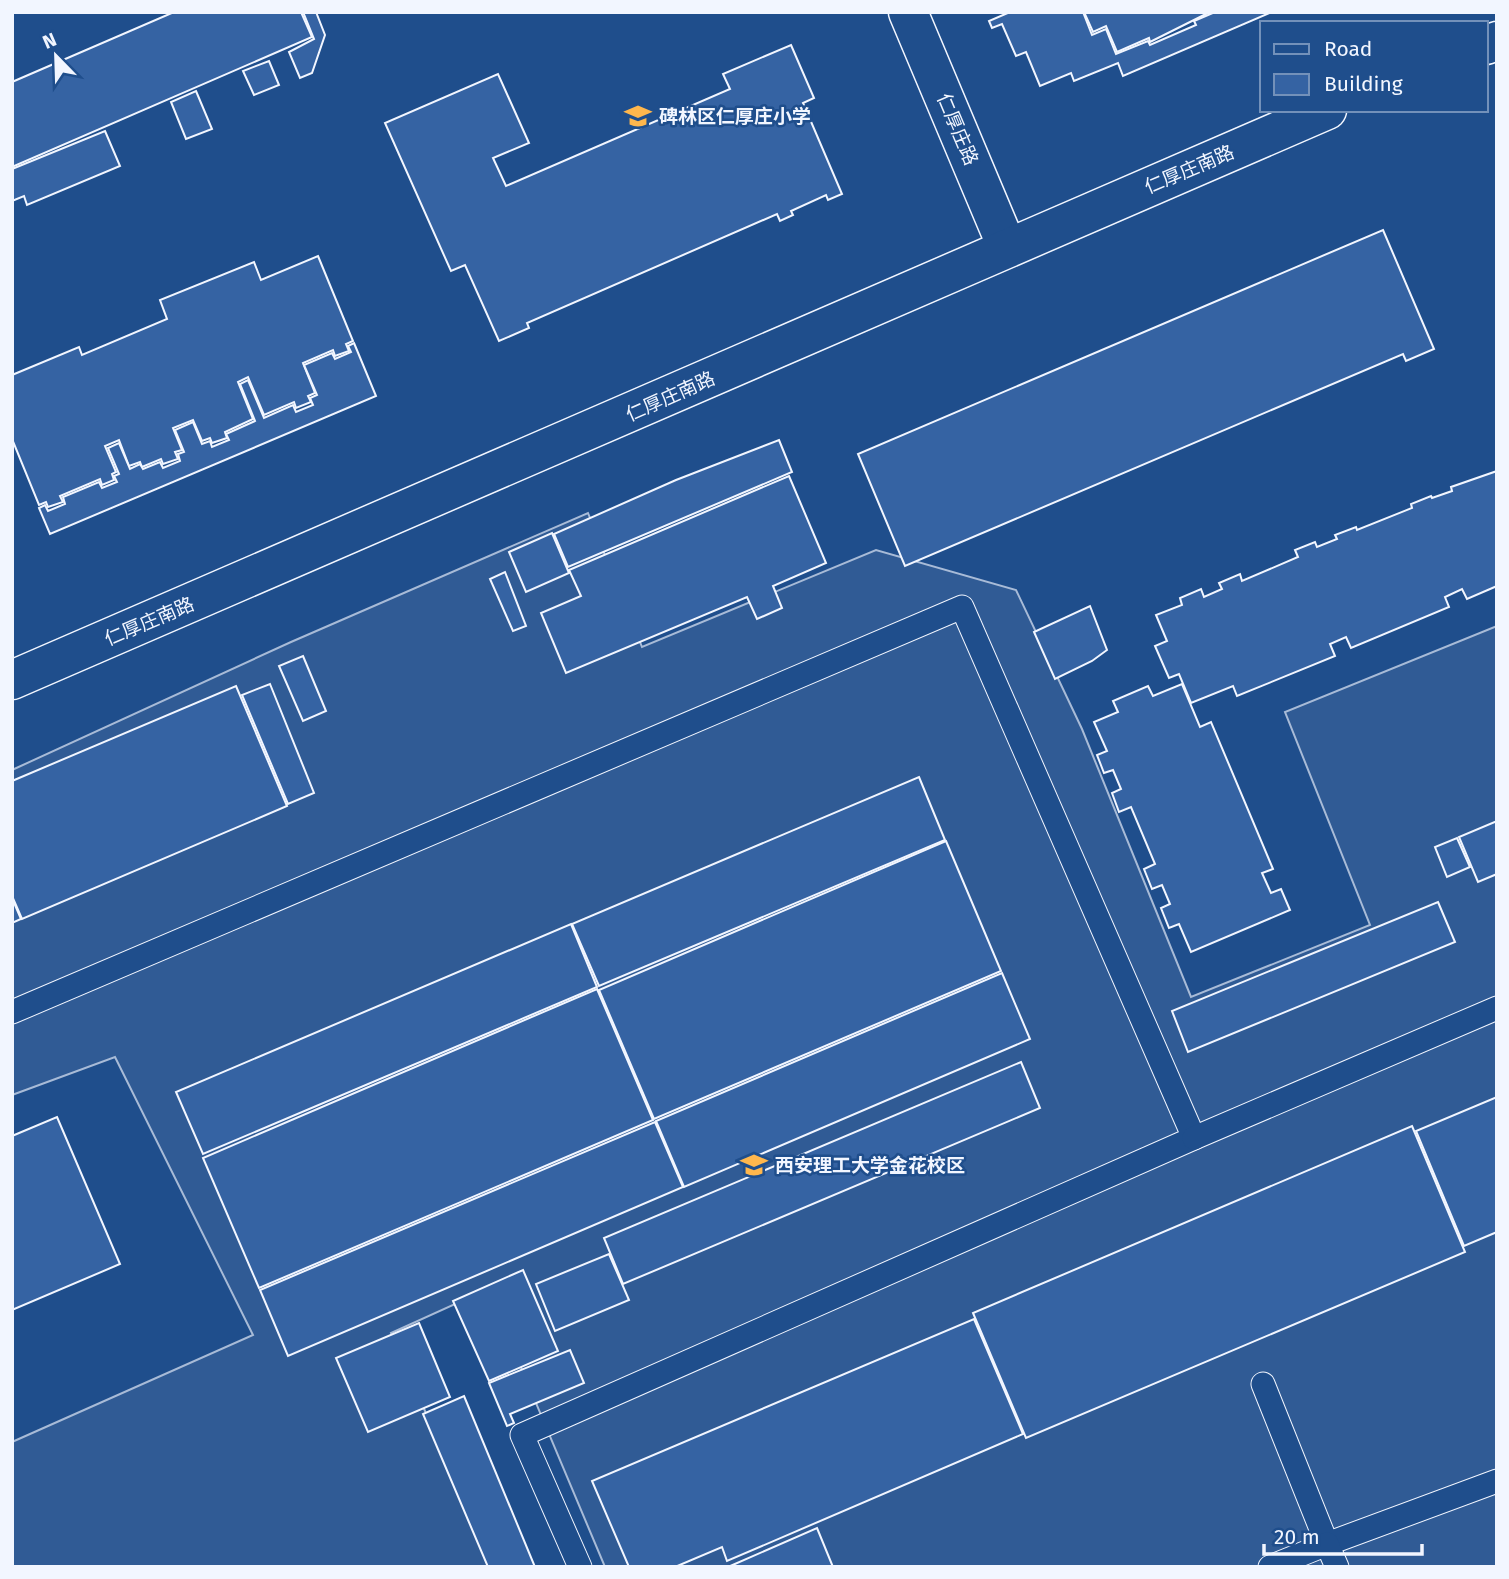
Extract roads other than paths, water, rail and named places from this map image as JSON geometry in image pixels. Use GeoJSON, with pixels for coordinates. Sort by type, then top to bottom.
{"type":"FeatureCollection","features":[{"type":"Feature","properties":{"kind":"street","name":"仁厚庄路"},"geometry":{"type":"LineString","coordinates":[[908,12],[1007,247]]}},
{"type":"Feature","properties":{"kind":"street","name":"仁厚庄南路"},"geometry":{"type":"LineString","coordinates":[[12,680],[548,450],[1007,247],[1322,112]]}},
{"type":"Feature","properties":{"kind":"lane"},"geometry":{"type":"LineString","coordinates":[[12,1012],[962,607],[1194,1138]]}},
{"type":"Feature","properties":{"kind":"lane"},"geometry":{"type":"LineString","coordinates":[[580,1567],[522,1435],[1497,1007]]}},
{"type":"Feature","properties":{"kind":"lane"},"geometry":{"type":"LineString","coordinates":[[1263,1384],[1337,1567]]}},
{"type":"Feature","properties":{"kind":"lane"},"geometry":{"type":"LineString","coordinates":[[1270,1567],[1497,1481]]}},
{"type":"Feature","properties":{"kind":"place","name":"碑林区仁厚庄小学"},"geometry":{"type":"Point","coordinates":[638,116]}},
{"type":"Feature","properties":{"kind":"place","name":"西安理工大学金花校区"},"geometry":{"type":"Point","coordinates":[754,1165]}}]}
